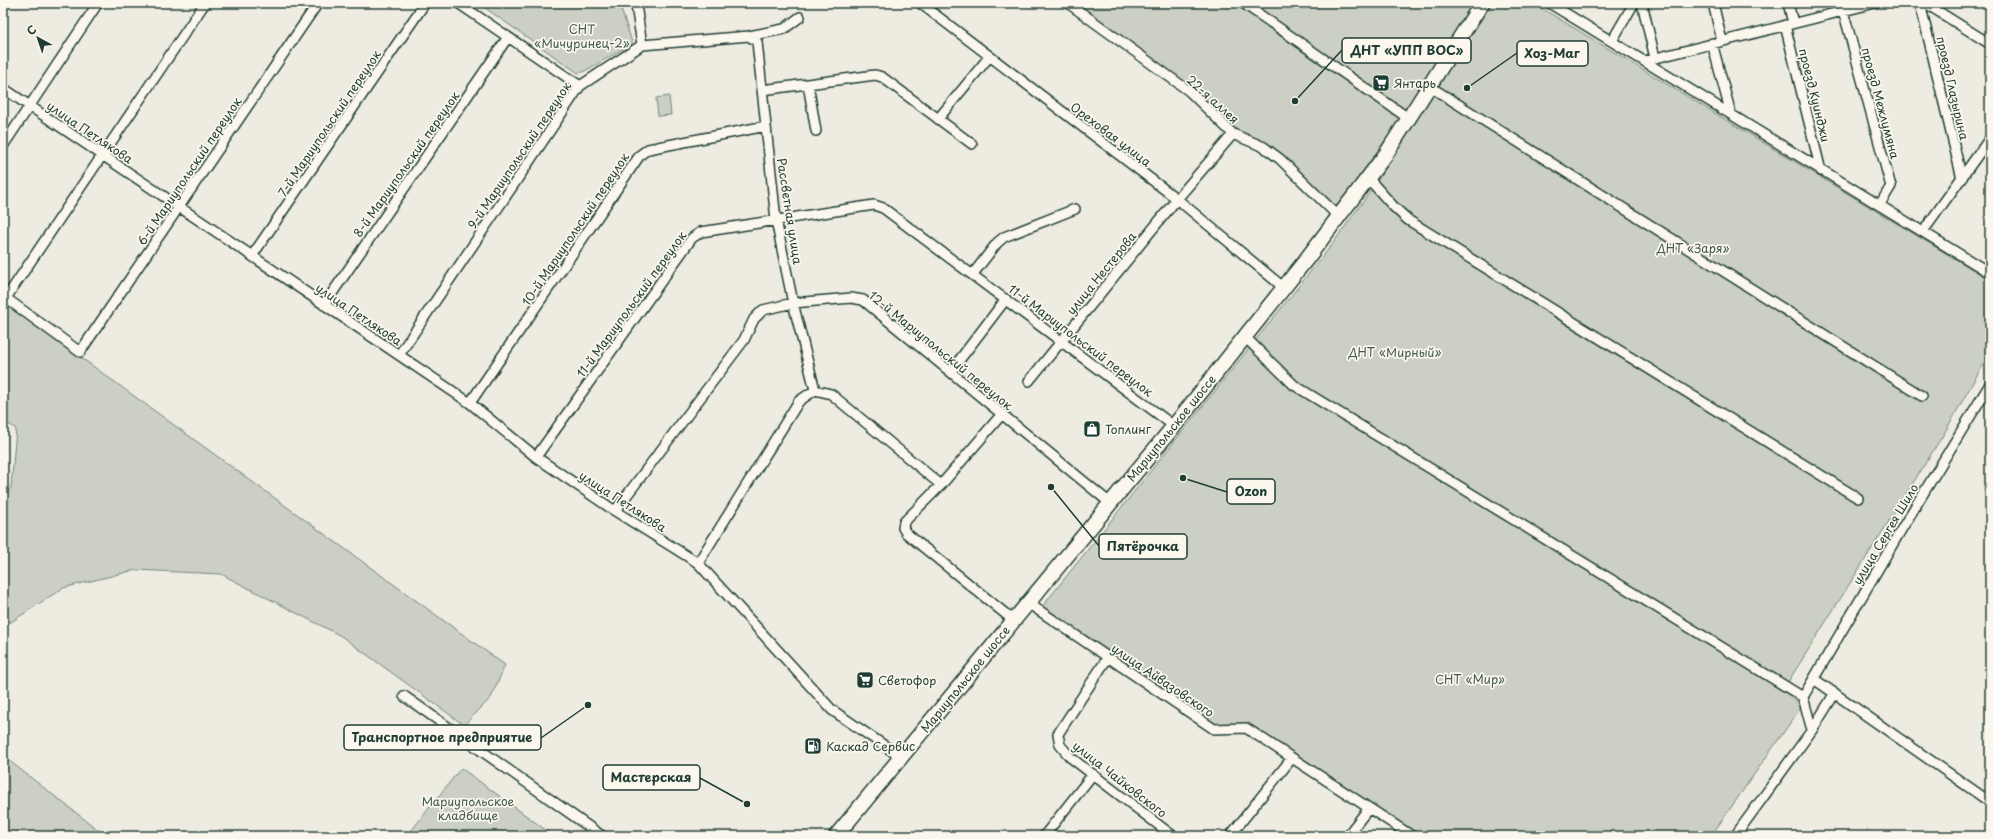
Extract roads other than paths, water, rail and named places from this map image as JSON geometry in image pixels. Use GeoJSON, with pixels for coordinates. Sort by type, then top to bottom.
{"type":"FeatureCollection","features":[{"type":"Feature","properties":{"kind":"main road","name":"Мариупольское шоссе"},"geometry":{"type":"LineString","coordinates":[[836,836],[1174,426],[1339,217],[1386,154],[1482,3]]}},
{"type":"Feature","properties":{"kind":"street"},"geometry":{"type":"LineString","coordinates":[[3,146],[98,3]]}},
{"type":"Feature","properties":{"kind":"street"},"geometry":{"type":"LineString","coordinates":[[4,297],[205,3]]}},
{"type":"Feature","properties":{"kind":"street","name":"6-й Мариупольский переулок"},"geometry":{"type":"LineString","coordinates":[[4,297],[80,352],[318,3]]}},
{"type":"Feature","properties":{"kind":"street","name":"7-й Мариупольский переулок"},"geometry":{"type":"LineString","coordinates":[[252,256],[426,3]]}},
{"type":"Feature","properties":{"kind":"street"},"geometry":{"type":"LineString","coordinates":[[458,3],[580,86]]}},
{"type":"Feature","properties":{"kind":"street"},"geometry":{"type":"LineString","coordinates":[[639,3],[636,4],[642,45]]}},
{"type":"Feature","properties":{"kind":"street","name":"Ореховая улица"},"geometry":{"type":"LineString","coordinates":[[920,3],[1177,199],[1283,287]]}},
{"type":"Feature","properties":{"kind":"street","name":"22-я аллея"},"geometry":{"type":"LineString","coordinates":[[1068,3],[1188,91],[1233,134],[1264,148],[1280,159],[1339,217]]}},
{"type":"Feature","properties":{"kind":"street"},"geometry":{"type":"LineString","coordinates":[[1243,3],[1408,118]]}},
{"type":"Feature","properties":{"kind":"street"},"geometry":{"type":"LineString","coordinates":[[1549,3],[1821,171],[1990,273]]}},
{"type":"Feature","properties":{"kind":"street"},"geometry":{"type":"LineString","coordinates":[[1612,41],[1634,3]]}},
{"type":"Feature","properties":{"kind":"street"},"geometry":{"type":"LineString","coordinates":[[1642,3],[1655,58]]}},
{"type":"Feature","properties":{"kind":"street"},"geometry":{"type":"LineString","coordinates":[[1713,3],[1722,41]]}},
{"type":"Feature","properties":{"kind":"street","name":"проезд Куинджи"},"geometry":{"type":"LineString","coordinates":[[1788,3],[1789,24],[1821,171]]}},
{"type":"Feature","properties":{"kind":"street"},"geometry":{"type":"LineString","coordinates":[[1644,61],[1846,8],[1875,3]]}},
{"type":"Feature","properties":{"kind":"street","name":"проезд Глазырина"},"geometry":{"type":"LineString","coordinates":[[1920,3],[1962,179]]}},
{"type":"Feature","properties":{"kind":"street"},"geometry":{"type":"LineString","coordinates":[[1925,3],[1990,44]]}},
{"type":"Feature","properties":{"kind":"street","name":"проезд Межлумяна"},"geometry":{"type":"LineString","coordinates":[[1846,8],[1890,183],[1890,186],[1882,201]]}},
{"type":"Feature","properties":{"kind":"street","name":"9-й Мариупольский переулок"},"geometry":{"type":"LineString","coordinates":[[399,355],[580,86],[642,45],[749,36],[784,29],[800,17]]}},
{"type":"Feature","properties":{"kind":"street","name":"Рассветная улица"},"geometry":{"type":"LineString","coordinates":[[749,36],[758,42],[776,220],[793,303],[815,390]]}},
{"type":"Feature","properties":{"kind":"street","name":"8-й Мариупольский переулок"},"geometry":{"type":"LineString","coordinates":[[324,305],[508,37]]}},
{"type":"Feature","properties":{"kind":"street"},"geometry":{"type":"LineString","coordinates":[[1712,44],[1730,114]]}},
{"type":"Feature","properties":{"kind":"street"},"geometry":{"type":"LineString","coordinates":[[938,119],[989,57]]}},
{"type":"Feature","properties":{"kind":"street"},"geometry":{"type":"LineString","coordinates":[[762,90],[875,75],[882,77],[972,144]]}},
{"type":"Feature","properties":{"kind":"street"},"geometry":{"type":"LineString","coordinates":[[808,84],[816,131]]}},
{"type":"Feature","properties":{"kind":"street"},"geometry":{"type":"LineString","coordinates":[[1429,86],[1922,396]]}},
{"type":"Feature","properties":{"kind":"street","name":"улица Петлякова"},"geometry":{"type":"LineString","coordinates":[[3,88],[470,403],[536,456],[615,511],[698,563],[832,710],[901,757]]}},
{"type":"Feature","properties":{"kind":"street","name":"10-й Мариупольский переулок"},"geometry":{"type":"LineString","coordinates":[[470,403],[640,155],[648,148],[766,126]]}},
{"type":"Feature","properties":{"kind":"street","name":"улица Нестерова"},"geometry":{"type":"LineString","coordinates":[[1029,381],[1177,199],[1233,134]]}},
{"type":"Feature","properties":{"kind":"street"},"geometry":{"type":"LineString","coordinates":[[1927,226],[1990,138]]}},
{"type":"Feature","properties":{"kind":"street"},"geometry":{"type":"LineString","coordinates":[[1368,178],[1393,206],[1408,220],[1858,498]]}},
{"type":"Feature","properties":{"kind":"street","name":"11-й Мариупольский переулок"},"geometry":{"type":"LineString","coordinates":[[536,456],[692,238],[701,232],[874,205],[883,208],[973,274],[1174,426]]}},
{"type":"Feature","properties":{"kind":"street"},"geometry":{"type":"LineString","coordinates":[[973,274],[997,242],[1004,237],[1075,209]]}},
{"type":"Feature","properties":{"kind":"street","name":"12-й Мариупольский переулок"},"geometry":{"type":"LineString","coordinates":[[615,511],[744,340],[754,319],[763,310],[793,303],[850,298],[863,300],[1110,503]]}},
{"type":"Feature","properties":{"kind":"street"},"geometry":{"type":"LineString","coordinates":[[951,371],[1006,299]]}},
{"type":"Feature","properties":{"kind":"street"},"geometry":{"type":"LineString","coordinates":[[1245,337],[1294,385],[1803,697],[1812,730]]}},
{"type":"Feature","properties":{"kind":"street","name":"улица Сергея Шило"},"geometry":{"type":"LineString","coordinates":[[1803,697],[1901,530],[1990,384]]}},
{"type":"Feature","properties":{"kind":"street"},"geometry":{"type":"LineString","coordinates":[[698,563],[799,401],[815,390],[831,394],[941,485]]}},
{"type":"Feature","properties":{"kind":"street"},"geometry":{"type":"LineString","coordinates":[[1002,414],[941,485],[904,522],[903,528],[906,534],[1013,620]]}},
{"type":"Feature","properties":{"kind":"street","name":"улица Айвазовского"},"geometry":{"type":"LineString","coordinates":[[1028,603],[1214,729],[1246,728],[1412,836]]}},
{"type":"Feature","properties":{"kind":"street","name":"улица Чайковского"},"geometry":{"type":"LineString","coordinates":[[1108,657],[1058,734],[1060,745],[1070,757],[1173,836]]}},
{"type":"Feature","properties":{"kind":"street"},"geometry":{"type":"LineString","coordinates":[[1814,679],[1990,802]]}},
{"type":"Feature","properties":{"kind":"street"},"geometry":{"type":"LineString","coordinates":[[1735,836],[1812,730],[1835,693]]}},
{"type":"Feature","properties":{"kind":"street"},"geometry":{"type":"LineString","coordinates":[[404,696],[602,836]]}},
{"type":"Feature","properties":{"kind":"street"},"geometry":{"type":"LineString","coordinates":[[1230,836],[1292,758]]}},
{"type":"Feature","properties":{"kind":"street"},"geometry":{"type":"LineString","coordinates":[[1044,836],[1093,774]]}},
{"type":"Feature","properties":{"kind":"street"},"geometry":{"type":"LineString","coordinates":[[1348,836],[1369,808]]}},
{"type":"Feature","properties":{"kind":"place","name":"Янтарь"},"geometry":{"type":"Point","coordinates":[1381,83]}},
{"type":"Feature","properties":{"kind":"place","name":"Хоз-Маг"},"geometry":{"type":"Point","coordinates":[1467,88]}},
{"type":"Feature","properties":{"kind":"place","name":"ДНТ «УПП ВОС»"},"geometry":{"type":"Point","coordinates":[1295,101]}},
{"type":"Feature","properties":{"kind":"place","name":"Топлинг"},"geometry":{"type":"Point","coordinates":[1092,429]}},
{"type":"Feature","properties":{"kind":"place","name":"Ozon"},"geometry":{"type":"Point","coordinates":[1183,478]}},
{"type":"Feature","properties":{"kind":"place","name":"Пятёрочка"},"geometry":{"type":"Point","coordinates":[1051,487]}},
{"type":"Feature","properties":{"kind":"place","name":"Светофор"},"geometry":{"type":"Point","coordinates":[865,680]}},
{"type":"Feature","properties":{"kind":"place","name":"Транспортное предприятие"},"geometry":{"type":"Point","coordinates":[588,705]}},
{"type":"Feature","properties":{"kind":"place","name":"Каскад Сервис"},"geometry":{"type":"Point","coordinates":[813,746]}},
{"type":"Feature","properties":{"kind":"place","name":"Мастерская"},"geometry":{"type":"Point","coordinates":[747,804]}},
{"type":"Feature","properties":{"kind":"park label","name":"СНТ «Мичуринец-2»"},"geometry":{"type":"Point","coordinates":[582,36]}},
{"type":"Feature","properties":{"kind":"park label","name":"ДНТ «Заря»"},"geometry":{"type":"Point","coordinates":[1693,248]}},
{"type":"Feature","properties":{"kind":"park label","name":"ДНТ «Мирный»"},"geometry":{"type":"Point","coordinates":[1395,352]}},
{"type":"Feature","properties":{"kind":"park label","name":"СНТ «Мир»"},"geometry":{"type":"Point","coordinates":[1470,679]}},
{"type":"Feature","properties":{"kind":"park label","name":"Мариупольское кладбище"},"geometry":{"type":"Point","coordinates":[468,808]}}]}
